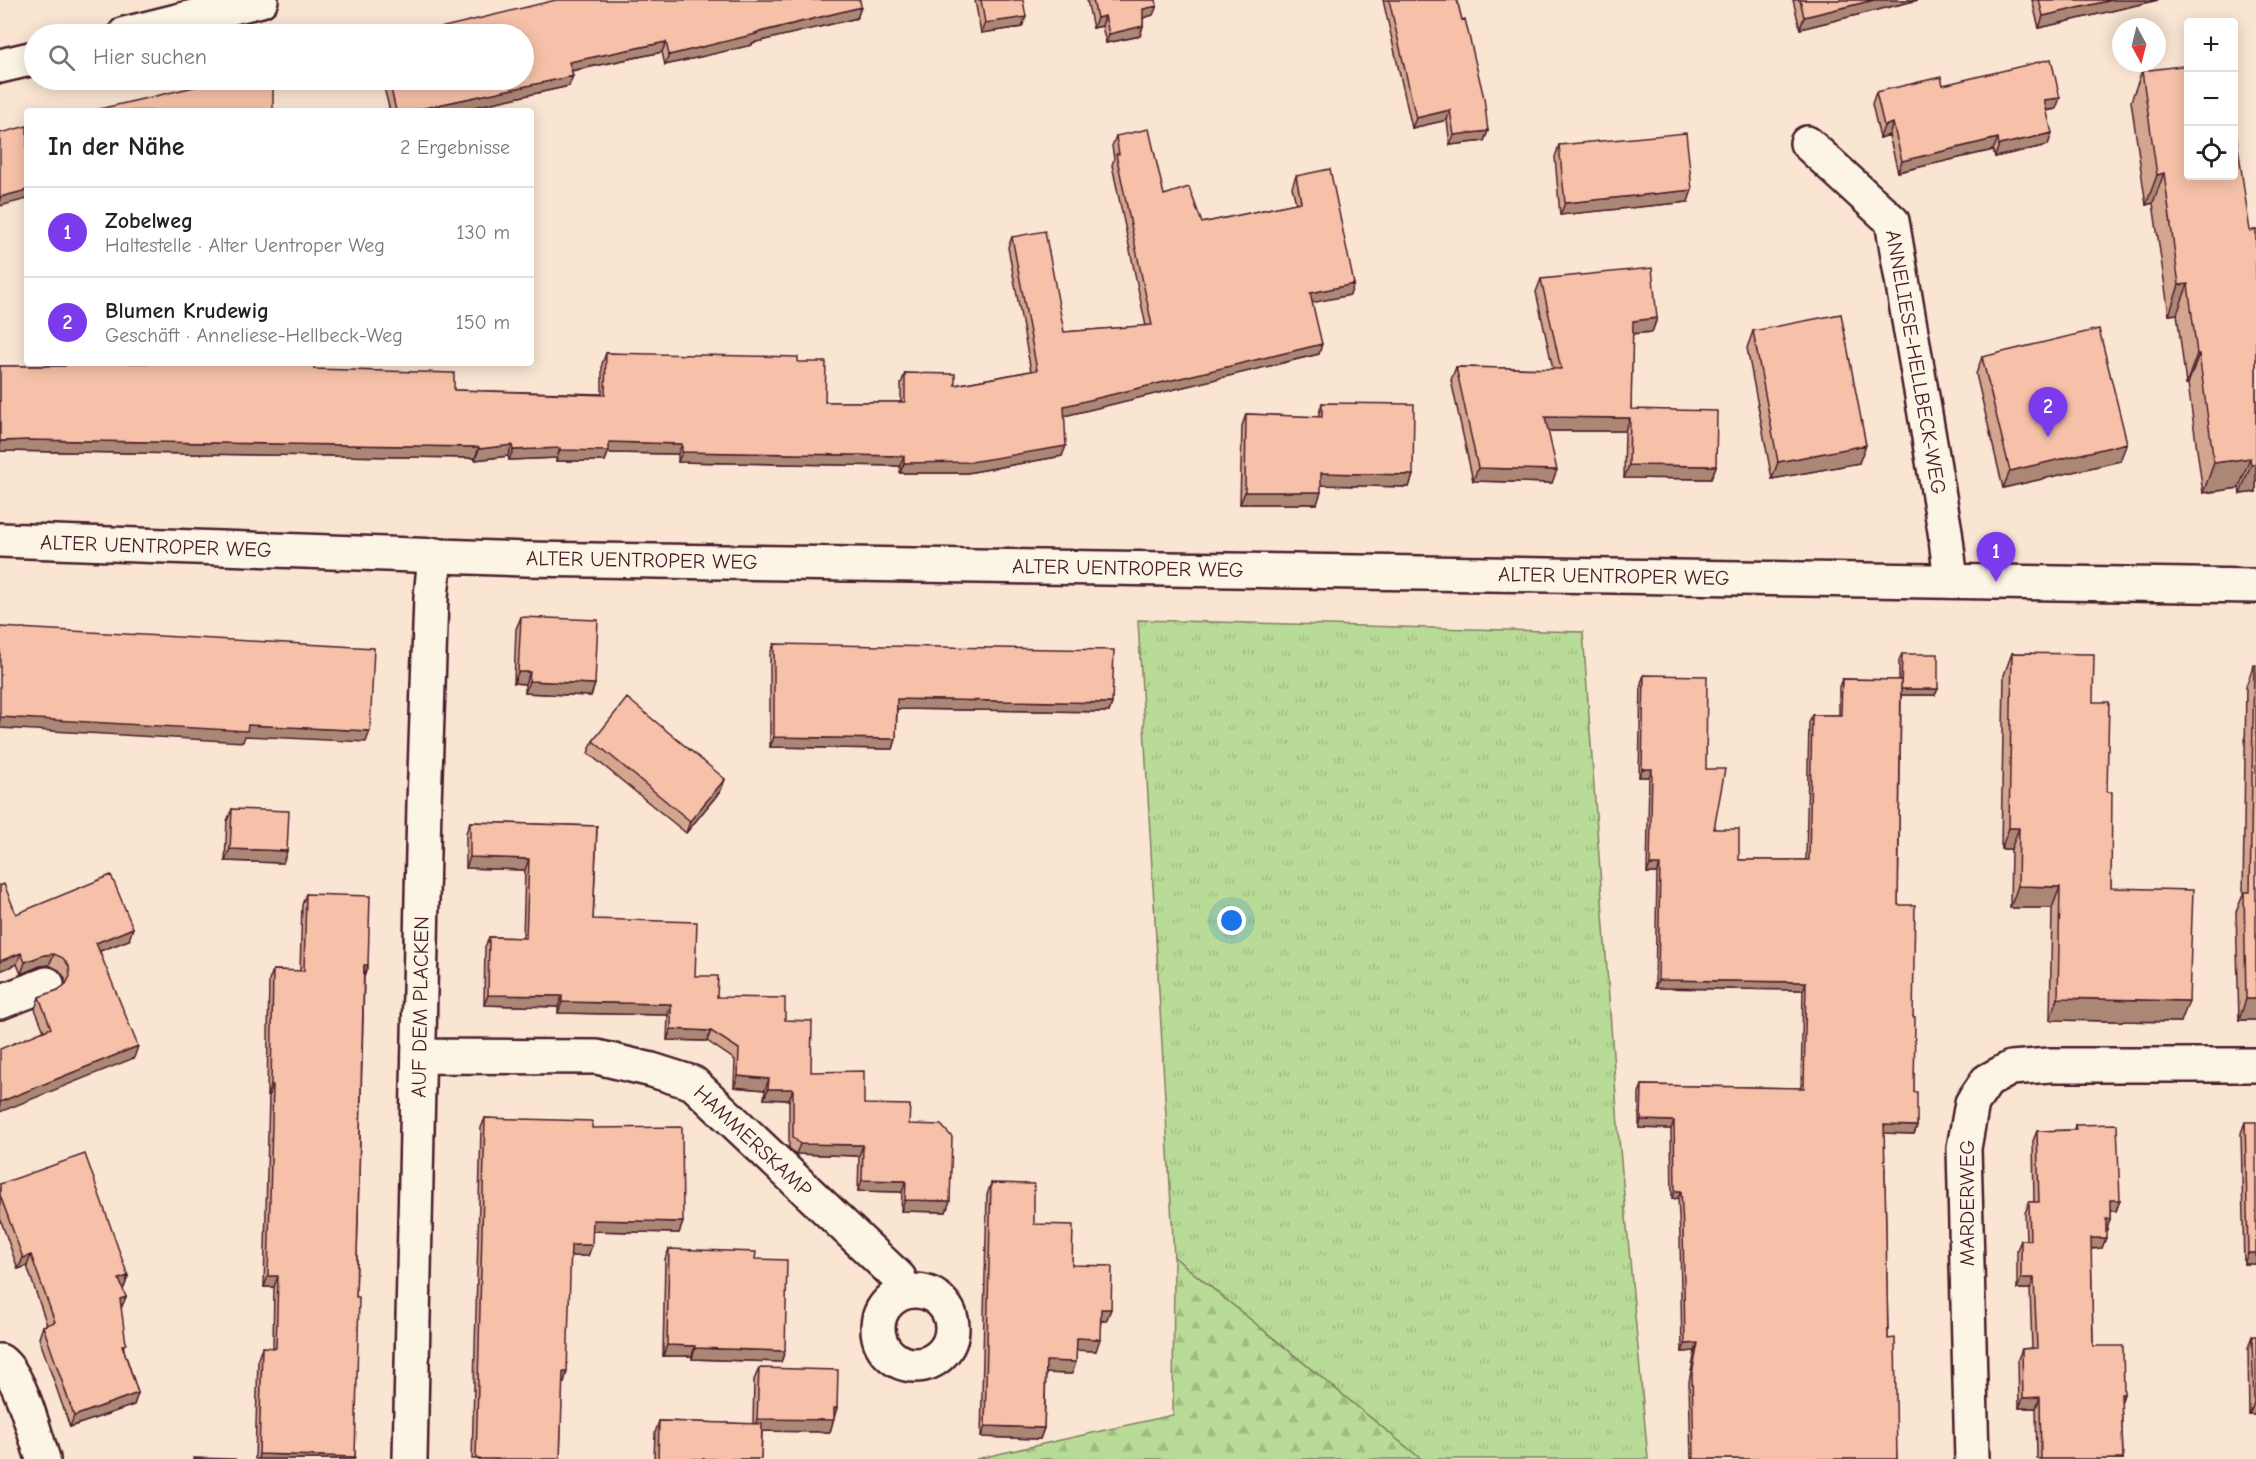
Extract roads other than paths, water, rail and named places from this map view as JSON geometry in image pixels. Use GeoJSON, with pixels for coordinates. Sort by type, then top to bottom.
{"type":"FeatureCollection","features":[{"type":"Feature","properties":{"kind":"street"},"geometry":{"type":"LineString","coordinates":[[166,24],[261,0]]}},
{"type":"Feature","properties":{"kind":"street"},"geometry":{"type":"LineString","coordinates":[[0,66],[24,60]]}},
{"type":"Feature","properties":{"kind":"street","name":"ANNELIESE-HELLBECK-WEG"},"geometry":{"type":"LineString","coordinates":[[1807,143],[1892,221],[1945,531],[1951,581]]}},
{"type":"Feature","properties":{"kind":"street","name":"ALTER UENTROPER WEG"},"geometry":{"type":"LineString","coordinates":[[0,540],[525,559],[2256,586]]}},
{"type":"Feature","properties":{"kind":"street","name":"AUF DEM PLACKEN"},"geometry":{"type":"LineString","coordinates":[[410,1459],[431,597],[435,555]]}},
{"type":"Feature","properties":{"kind":"street"},"geometry":{"type":"LineString","coordinates":[[0,1002],[47,984]]}},
{"type":"Feature","properties":{"kind":"street","name":"HAMMERSKAMP"},"geometry":{"type":"LineString","coordinates":[[419,1056],[597,1057],[652,1070],[693,1083],[899,1278],[900,1293]]}},
{"type":"Feature","properties":{"kind":"street","name":"MARDERWEG"},"geometry":{"type":"LineString","coordinates":[[1972,1459],[1964,1148],[1972,1103],[1987,1081],[2011,1068],[2050,1065],[2256,1065]]}},
{"type":"Feature","properties":{"kind":"street"},"geometry":{"type":"LineString","coordinates":[[0,1361],[7,1366],[16,1382],[43,1459]]}},
{"type":"Feature","properties":{"kind":"place","name":"Blumen Krudewig"},"geometry":{"type":"Point","coordinates":[2048,437]}},
{"type":"Feature","properties":{"kind":"place","name":"Zobelweg"},"geometry":{"type":"Point","coordinates":[1996,582]}}]}
